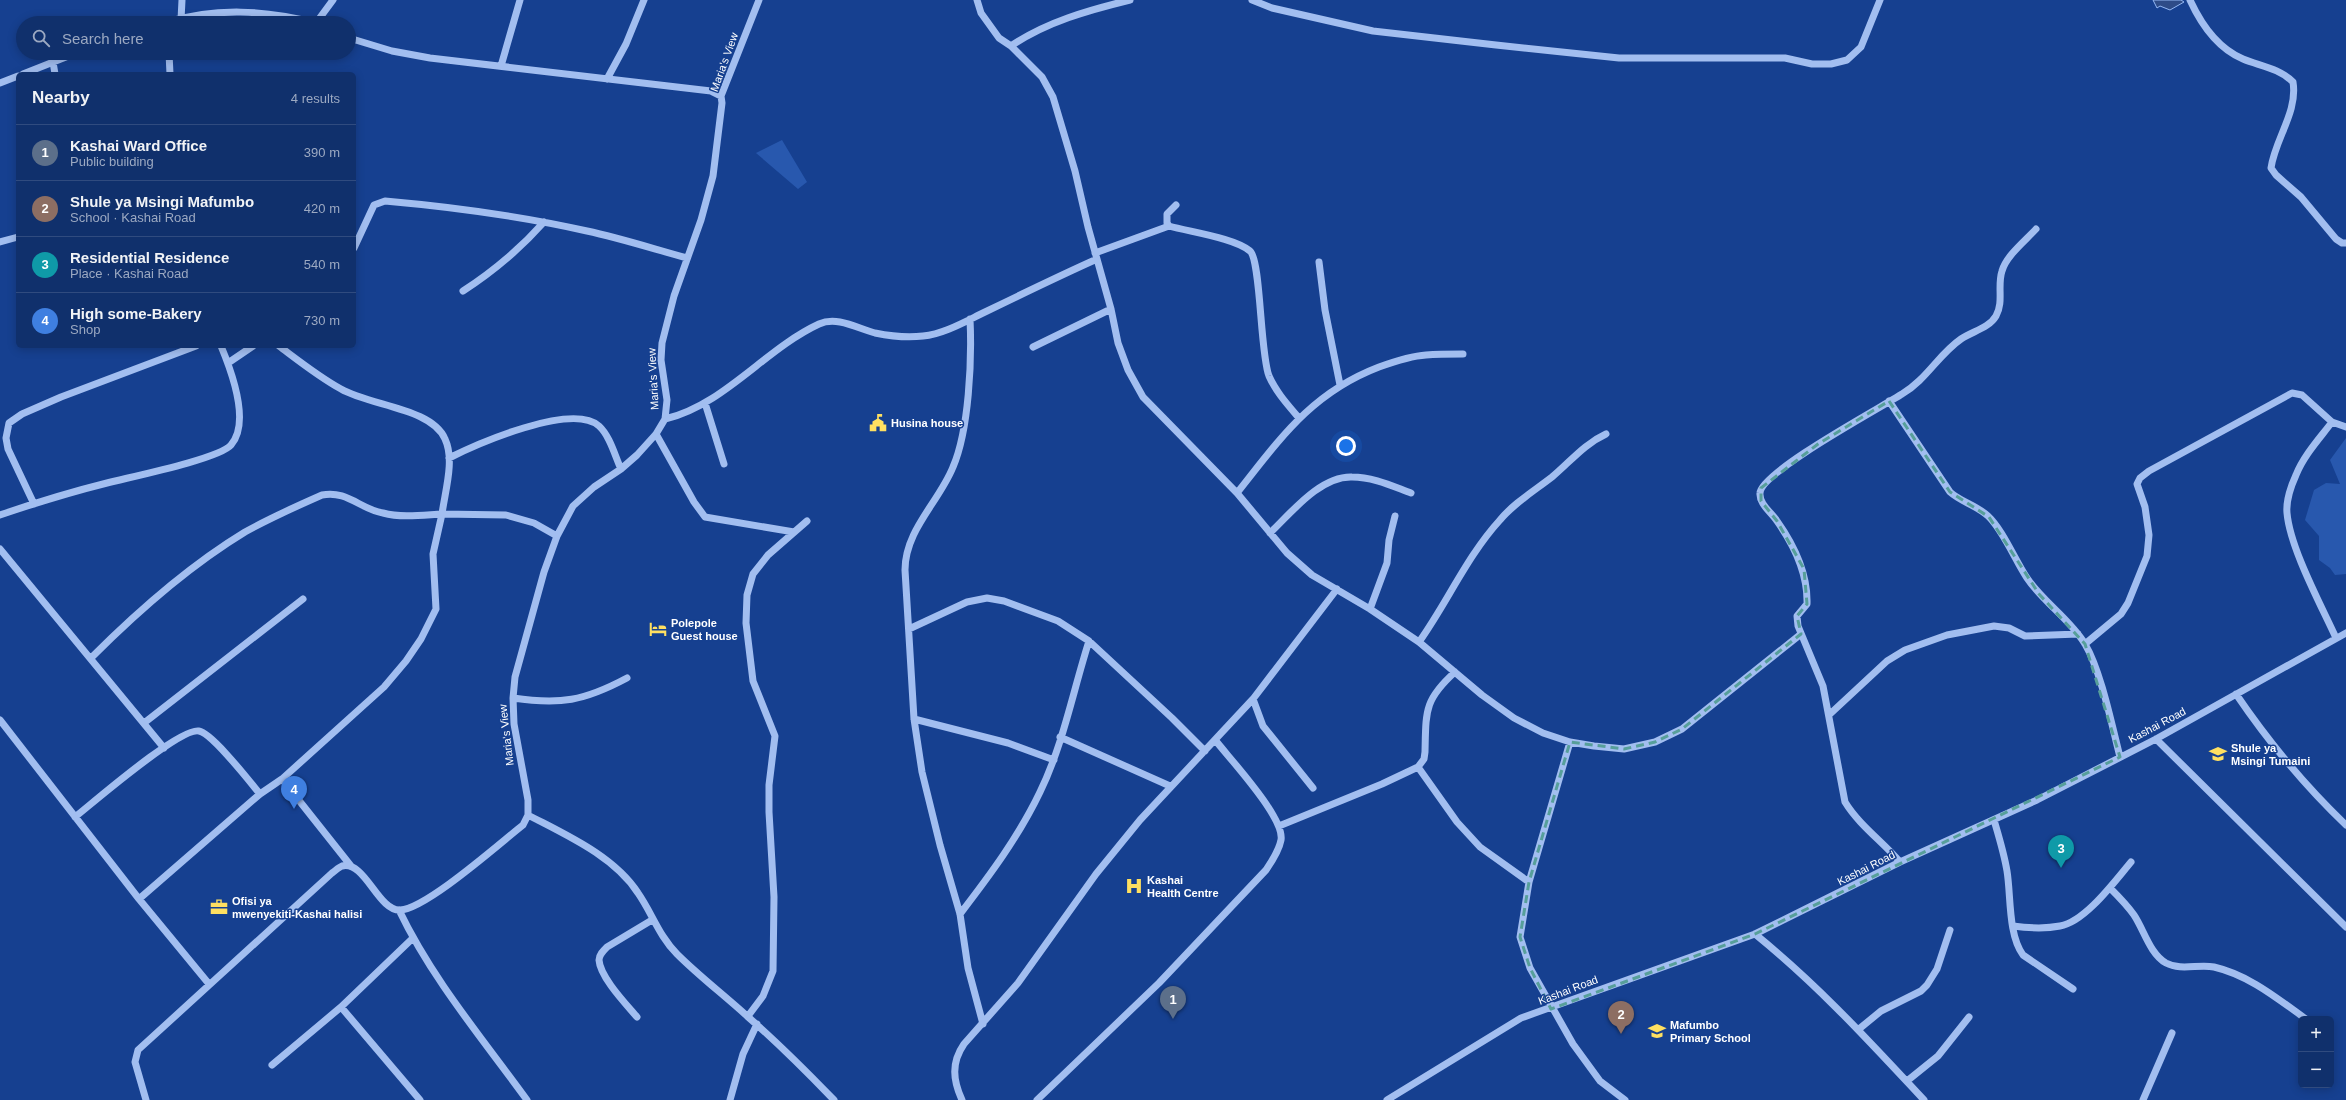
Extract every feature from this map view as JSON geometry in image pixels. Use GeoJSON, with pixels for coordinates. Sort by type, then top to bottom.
{"type":"FeatureCollection","features":[{"type":"Feature","properties":{"kind":"street"},"geometry":{"type":"LineString","coordinates":[[181,16],[182,0]]}},
{"type":"Feature","properties":{"kind":"street"},"geometry":{"type":"LineString","coordinates":[[321,16],[333,0]]}},
{"type":"Feature","properties":{"kind":"street"},"geometry":{"type":"LineString","coordinates":[[501,66],[520,0]]}},
{"type":"Feature","properties":{"kind":"street"},"geometry":{"type":"LineString","coordinates":[[607,79],[626,44],[644,0]]}},
{"type":"Feature","properties":{"kind":"street","name":"Maria's View"},"geometry":{"type":"LineString","coordinates":[[528,815],[528,800],[514,724],[513,698],[515,677],[556,536],[573,506],[594,487],[621,469],[637,455],[656,434],[666,420],[667,400],[661,360],[662,343],[687,258],[701,220],[713,176],[722,103],[721,96],[760,0]]}},
{"type":"Feature","properties":{"kind":"street"},"geometry":{"type":"LineString","coordinates":[[978,0],[982,13],[999,38],[1011,46],[1042,77],[1053,97],[1075,171],[1111,309],[1118,343],[1128,370],[1143,397],[1237,493],[1287,553],[1312,575],[1370,609],[1419,642],[1514,718],[1543,733],[1570,742],[1624,749],[1655,742],[1682,729],[1800,634]]}},
{"type":"Feature","properties":{"kind":"street"},"geometry":{"type":"LineString","coordinates":[[1011,46],[1027,35],[1068,18],[1130,0]]}},
{"type":"Feature","properties":{"kind":"street"},"geometry":{"type":"LineString","coordinates":[[1252,0],[1309,17],[1373,31],[1496,45],[1619,58],[1785,58],[1812,64],[1831,64],[1847,60],[1861,47],[1880,0]]}},
{"type":"Feature","properties":{"kind":"street"},"geometry":{"type":"LineString","coordinates":[[2190,0],[2198,16],[2225,50],[2243,59],[2272,68],[2293,82],[2294,94],[2291,110],[2271,168],[2276,175],[2301,196],[2336,239],[2342,243],[2346,243]]}},
{"type":"Feature","properties":{"kind":"street"},"geometry":{"type":"LineString","coordinates":[[197,16],[209,13],[254,11],[280,16]]}},
{"type":"Feature","properties":{"kind":"street"},"geometry":{"type":"LineString","coordinates":[[356,40],[392,51],[430,58],[553,71],[711,91],[721,96]]}},
{"type":"Feature","properties":{"kind":"street"},"geometry":{"type":"LineString","coordinates":[[28,72],[58,60]]}},
{"type":"Feature","properties":{"kind":"street"},"geometry":{"type":"LineString","coordinates":[[169,60],[170,72]]}},
{"type":"Feature","properties":{"kind":"street"},"geometry":{"type":"LineString","coordinates":[[53,62],[55,72]]}},
{"type":"Feature","properties":{"kind":"street"},"geometry":{"type":"LineString","coordinates":[[0,83],[16,77]]}},
{"type":"Feature","properties":{"kind":"street"},"geometry":{"type":"LineString","coordinates":[[356,244],[374,206],[379,202],[454,207],[544,222],[589,231],[687,258]]}},
{"type":"Feature","properties":{"kind":"street"},"geometry":{"type":"LineString","coordinates":[[1169,226],[1167,223],[1166,214],[1176,205]]}},
{"type":"Feature","properties":{"kind":"street"},"geometry":{"type":"LineString","coordinates":[[463,291],[503,263],[521,248],[544,222]]}},
{"type":"Feature","properties":{"kind":"street"},"geometry":{"type":"LineString","coordinates":[[666,420],[685,414],[704,403],[743,374],[806,331],[828,321],[836,321],[875,333],[900,337],[924,336],[970,319],[1096,256],[1169,226],[1219,239],[1243,247],[1252,252],[1255,261],[1258,305],[1269,376],[1281,397],[1299,418]]}},
{"type":"Feature","properties":{"kind":"street"},"geometry":{"type":"LineString","coordinates":[[1900,862],[1887,847],[1853,815],[1845,802],[1830,714],[1822,686],[1800,634],[1797,616],[1807,604],[1804,569],[1777,521],[1761,501],[1761,488],[1818,444],[1916,384],[1961,339],[1990,323],[2000,306],[2002,270],[2036,229]]}},
{"type":"Feature","properties":{"kind":"street"},"geometry":{"type":"LineString","coordinates":[[0,242],[16,238]]}},
{"type":"Feature","properties":{"kind":"street"},"geometry":{"type":"LineString","coordinates":[[1319,262],[1325,310],[1340,385]]}},
{"type":"Feature","properties":{"kind":"street"},"geometry":{"type":"LineString","coordinates":[[1033,347],[1111,309]]}},
{"type":"Feature","properties":{"kind":"street"},"geometry":{"type":"LineString","coordinates":[[970,319],[972,352],[957,457],[945,483],[910,540],[905,557],[914,719],[922,772],[960,914],[968,968],[983,1024]]}},
{"type":"Feature","properties":{"kind":"street"},"geometry":{"type":"LineString","coordinates":[[34,504],[8,449],[6,438],[9,423],[22,414],[61,397],[191,348]]}},
{"type":"Feature","properties":{"kind":"street"},"geometry":{"type":"LineString","coordinates":[[0,515],[34,504],[213,455],[231,445],[239,428],[239,403],[228,363],[222,348]]}},
{"type":"Feature","properties":{"kind":"street"},"geometry":{"type":"LineString","coordinates":[[228,363],[250,348]]}},
{"type":"Feature","properties":{"kind":"street"},"geometry":{"type":"LineString","coordinates":[[139,899],[260,794],[282,779],[384,687],[421,639],[436,609],[433,554],[442,514],[449,458],[446,439],[439,428],[422,416],[367,401],[342,390],[282,348]]}},
{"type":"Feature","properties":{"kind":"street"},"geometry":{"type":"LineString","coordinates":[[1237,493],[1299,418],[1319,399],[1340,385],[1356,376],[1405,359],[1426,355],[1462,354]]}},
{"type":"Feature","properties":{"kind":"street"},"geometry":{"type":"LineString","coordinates":[[2085,644],[2121,614],[2128,603],[2147,556],[2149,535],[2145,507],[2138,492],[2137,484],[2140,478],[2149,471],[2292,393],[2298,393],[2308,399],[2318,411],[2332,422],[2346,427]]}},
{"type":"Feature","properties":{"kind":"street"},"geometry":{"type":"LineString","coordinates":[[1889,401],[1950,492],[1959,500],[1972,505],[1989,517],[2039,594],[2078,634],[2085,644],[2104,697],[2120,757]]}},
{"type":"Feature","properties":{"kind":"street"},"geometry":{"type":"LineString","coordinates":[[704,403],[724,464]]}},
{"type":"Feature","properties":{"kind":"street"},"geometry":{"type":"LineString","coordinates":[[449,458],[477,444],[513,431],[556,421],[586,420],[598,425],[603,430],[621,469]]}},
{"type":"Feature","properties":{"kind":"street"},"geometry":{"type":"LineString","coordinates":[[2332,422],[2308,454],[2296,474],[2287,512],[2290,528],[2302,563],[2336,638]]}},
{"type":"Feature","properties":{"kind":"street"},"geometry":{"type":"LineString","coordinates":[[656,434],[694,502],[705,517],[794,532]]}},
{"type":"Feature","properties":{"kind":"street"},"geometry":{"type":"LineString","coordinates":[[1419,642],[1438,616],[1476,552],[1501,518],[1552,477],[1586,445],[1606,434]]}},
{"type":"Feature","properties":{"kind":"street"},"geometry":{"type":"LineString","coordinates":[[1270,533],[1311,495],[1337,479],[1351,477],[1372,479],[1411,493]]}},
{"type":"Feature","properties":{"kind":"street"},"geometry":{"type":"LineString","coordinates":[[92,657],[139,611],[214,553],[246,532],[322,495],[333,493],[342,494],[382,513],[400,516],[442,514],[506,514],[534,523],[556,536]]}},
{"type":"Feature","properties":{"kind":"street"},"geometry":{"type":"LineString","coordinates":[[1370,609],[1387,563],[1388,540],[1395,516]]}},
{"type":"Feature","properties":{"kind":"street"},"geometry":{"type":"LineString","coordinates":[[748,1016],[763,996],[773,972],[774,897],[769,812],[769,785],[775,736],[753,681],[746,623],[747,595],[753,574],[768,555],[807,521]]}},
{"type":"Feature","properties":{"kind":"street"},"geometry":{"type":"LineString","coordinates":[[0,548],[55,617],[92,657],[164,748]]}},
{"type":"Feature","properties":{"kind":"street"},"geometry":{"type":"LineString","coordinates":[[962,1100],[954,1080],[955,1064],[959,1053],[1018,983],[1096,874],[1170,786],[1216,741],[1253,699],[1337,589]]}},
{"type":"Feature","properties":{"kind":"street"},"geometry":{"type":"LineString","coordinates":[[909,629],[967,602],[987,598],[1004,601],[1058,621],[1089,641],[1172,718],[1205,751]]}},
{"type":"Feature","properties":{"kind":"street"},"geometry":{"type":"LineString","coordinates":[[144,723],[303,599]]}},
{"type":"Feature","properties":{"kind":"street"},"geometry":{"type":"LineString","coordinates":[[1830,714],[1887,661],[1905,650],[1947,635],[1994,626],[2009,628],[2025,636],[2078,634]]}},
{"type":"Feature","properties":{"kind":"street","name":"Kashai Road"},"geometry":{"type":"LineString","coordinates":[[1387,1100],[1521,1018],[1551,1009],[1635,976],[1755,934],[1836,896],[1900,862],[1994,820],[2156,739],[2346,633]]}},
{"type":"Feature","properties":{"kind":"street"},"geometry":{"type":"LineString","coordinates":[[960,914],[1010,846],[1040,792],[1054,760],[1089,641]]}},
{"type":"Feature","properties":{"kind":"street"},"geometry":{"type":"LineString","coordinates":[[1278,826],[1382,784],[1418,767],[1424,759],[1429,704],[1438,687],[1455,672]]}},
{"type":"Feature","properties":{"kind":"street"},"geometry":{"type":"LineString","coordinates":[[513,698],[554,702],[575,699],[592,696],[627,678]]}},
{"type":"Feature","properties":{"kind":"street"},"geometry":{"type":"LineString","coordinates":[[2236,694],[2259,727],[2289,764],[2346,825]]}},
{"type":"Feature","properties":{"kind":"street"},"geometry":{"type":"LineString","coordinates":[[1253,699],[1263,726],[1313,788]]}},
{"type":"Feature","properties":{"kind":"street"},"geometry":{"type":"LineString","coordinates":[[914,719],[1008,743],[1054,760]]}},
{"type":"Feature","properties":{"kind":"street"},"geometry":{"type":"LineString","coordinates":[[0,720],[139,899],[209,984]]}},
{"type":"Feature","properties":{"kind":"street"},"geometry":{"type":"LineString","coordinates":[[75,817],[114,785],[164,748],[192,731],[205,733],[230,758],[260,794]]}},
{"type":"Feature","properties":{"kind":"street"},"geometry":{"type":"LineString","coordinates":[[1060,737],[1170,786]]}},
{"type":"Feature","properties":{"kind":"street"},"geometry":{"type":"LineString","coordinates":[[2156,739],[2346,927]]}},
{"type":"Feature","properties":{"kind":"street"},"geometry":{"type":"LineString","coordinates":[[1037,1100],[1159,983],[1266,870],[1277,853],[1281,839],[1278,826],[1268,807],[1216,741]]}},
{"type":"Feature","properties":{"kind":"street"},"geometry":{"type":"LineString","coordinates":[[1570,742],[1529,882],[1520,937],[1530,968],[1551,1009],[1572,1044],[1600,1081],[1625,1100]]}},
{"type":"Feature","properties":{"kind":"street"},"geometry":{"type":"LineString","coordinates":[[1418,767],[1457,822],[1480,847],[1529,882]]}},
{"type":"Feature","properties":{"kind":"street"},"geometry":{"type":"LineString","coordinates":[[282,779],[351,866],[360,873],[388,905],[399,910],[410,908],[451,882],[523,825],[528,815],[611,864],[628,879],[639,893],[652,920],[676,954],[757,1024],[834,1100]]}},
{"type":"Feature","properties":{"kind":"street"},"geometry":{"type":"LineString","coordinates":[[1994,820],[2007,871],[2016,942],[2023,955],[2073,989]]}},
{"type":"Feature","properties":{"kind":"street"},"geometry":{"type":"LineString","coordinates":[[2013,926],[2029,928],[2061,926],[2069,923],[2090,908],[2110,888],[2131,862]]}},
{"type":"Feature","properties":{"kind":"street"},"geometry":{"type":"LineString","coordinates":[[146,1100],[135,1062],[138,1050],[332,872],[342,866],[351,866]]}},
{"type":"Feature","properties":{"kind":"street"},"geometry":{"type":"LineString","coordinates":[[2110,888],[2133,914],[2149,944],[2158,957],[2165,963],[2177,967],[2212,967],[2232,973],[2268,992],[2302,1016]]}},
{"type":"Feature","properties":{"kind":"street"},"geometry":{"type":"LineString","coordinates":[[399,910],[413,938],[440,983],[527,1100]]}},
{"type":"Feature","properties":{"kind":"street"},"geometry":{"type":"LineString","coordinates":[[637,1017],[615,990],[602,968],[599,959],[601,953],[607,947],[652,920]]}},
{"type":"Feature","properties":{"kind":"street"},"geometry":{"type":"LineString","coordinates":[[1859,1029],[1890,1005],[1924,988],[1937,969],[1950,930]]}},
{"type":"Feature","properties":{"kind":"street"},"geometry":{"type":"LineString","coordinates":[[1755,934],[1795,967],[1859,1029],[1924,1100]]}},
{"type":"Feature","properties":{"kind":"street"},"geometry":{"type":"LineString","coordinates":[[272,1065],[341,1007],[413,938]]}},
{"type":"Feature","properties":{"kind":"street"},"geometry":{"type":"LineString","coordinates":[[341,1007],[420,1100]]}},
{"type":"Feature","properties":{"kind":"street"},"geometry":{"type":"LineString","coordinates":[[1907,1081],[1938,1056],[1969,1017]]}},
{"type":"Feature","properties":{"kind":"street"},"geometry":{"type":"LineString","coordinates":[[730,1100],[743,1054],[757,1024]]}},
{"type":"Feature","properties":{"kind":"street"},"geometry":{"type":"LineString","coordinates":[[2143,1100],[2172,1033]]}},
{"type":"Feature","properties":{"kind":"highlighted area"},"geometry":{"type":"Polygon","coordinates":[[[1889,401],[1950,492],[1989,517],[2039,594],[2085,644],[2120,757],[1755,934],[1551,1009],[1530,968],[1520,937],[1529,882],[1570,742],[1624,749],[1655,742],[1682,729],[1801,634],[1797,616],[1807,604],[1804,569],[1777,521],[1761,501],[1761,488],[1770,479],[1818,444],[1889,401]]]}},
{"type":"Feature","properties":{"kind":"shaded area"},"geometry":{"type":"Polygon","coordinates":[[[2153,0],[2181,0],[2184,2],[2170,10],[2160,6],[2157,8],[2153,0]]]}},
{"type":"Feature","properties":{"kind":"shaded area"},"geometry":{"type":"Polygon","coordinates":[[[782,140],[807,182],[798,189],[756,153],[782,140]]]}},
{"type":"Feature","properties":{"kind":"shaded area"},"geometry":{"type":"Polygon","coordinates":[[[2346,438],[2346,574],[2335,575],[2330,568],[2319,560],[2319,536],[2305,520],[2314,490],[2326,483],[2340,484],[2330,460],[2346,438]]]}},
{"type":"Feature","properties":{"kind":"place","name":"Husina house"},"geometry":{"type":"Point","coordinates":[878,423]}},
{"type":"Feature","properties":{"kind":"place","name":"Polepole Guest house"},"geometry":{"type":"Point","coordinates":[658,629]}},
{"type":"Feature","properties":{"kind":"place","name":"Shule ya Msingi Tumaini"},"geometry":{"type":"Point","coordinates":[2218,754]}},
{"type":"Feature","properties":{"kind":"place","name":"High some-Bakery"},"geometry":{"type":"Point","coordinates":[294,809]}},
{"type":"Feature","properties":{"kind":"place","name":"Residential Residence"},"geometry":{"type":"Point","coordinates":[2061,868]}},
{"type":"Feature","properties":{"kind":"place","name":"Kashai Health Centre"},"geometry":{"type":"Point","coordinates":[1134,886]}},
{"type":"Feature","properties":{"kind":"place","name":"Ofisi ya mwenyekiti-Kashai halisi"},"geometry":{"type":"Point","coordinates":[219,907]}},
{"type":"Feature","properties":{"kind":"place","name":"Kashai Ward Office"},"geometry":{"type":"Point","coordinates":[1173,1019]}},
{"type":"Feature","properties":{"kind":"place","name":"Mafumbo Primary School"},"geometry":{"type":"Point","coordinates":[1657,1031]}},
{"type":"Feature","properties":{"kind":"place","name":"Shule ya Msingi Mafumbo"},"geometry":{"type":"Point","coordinates":[1621,1034]}}]}
